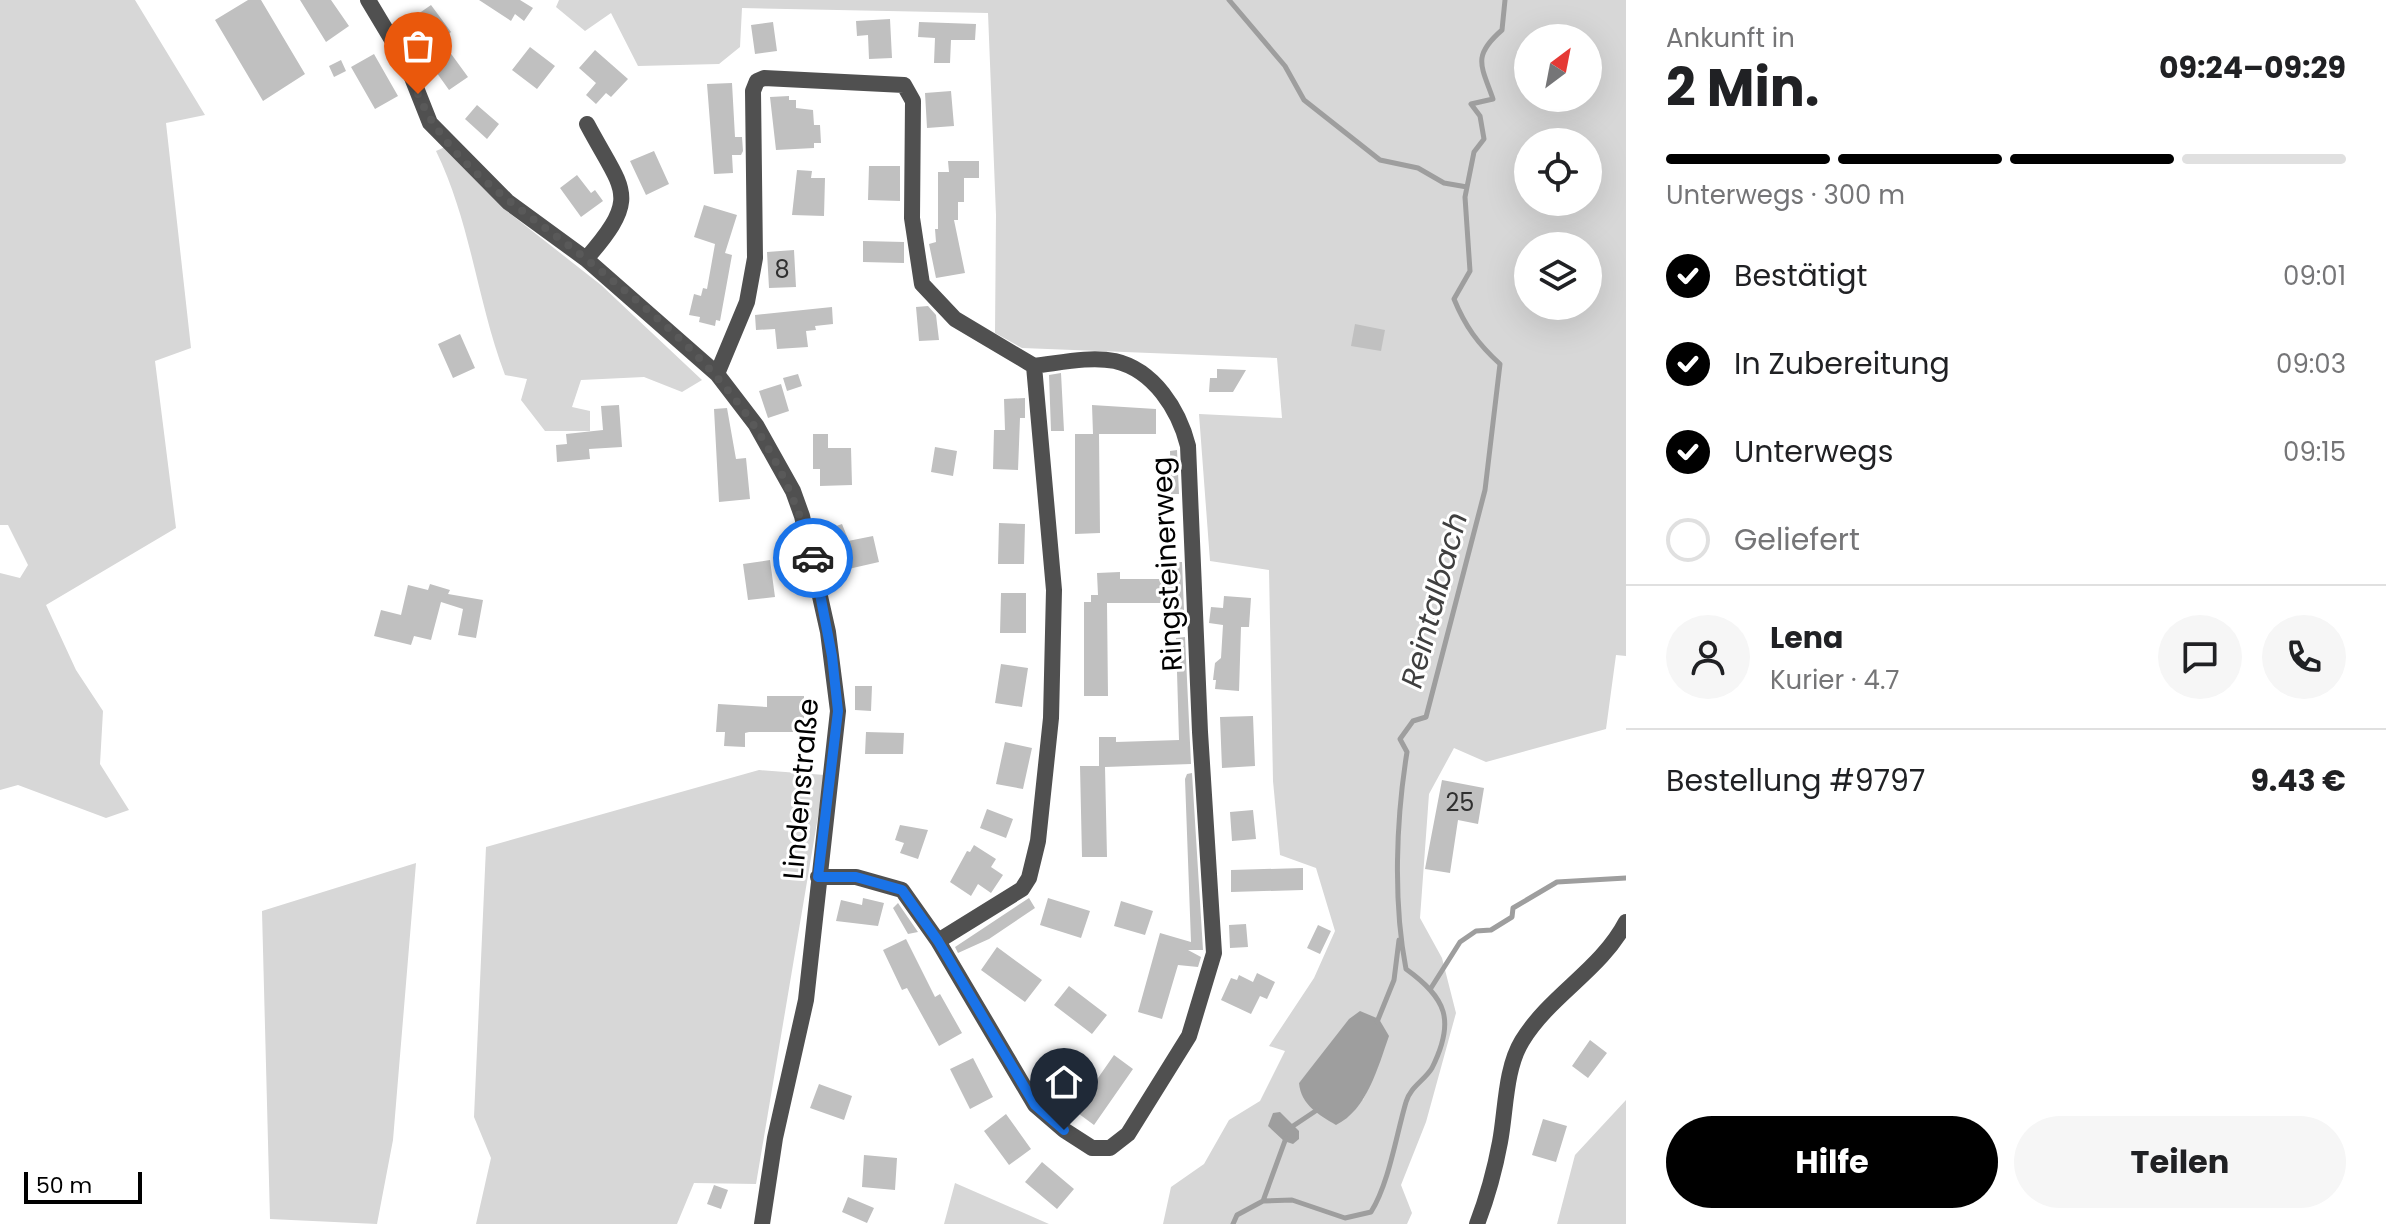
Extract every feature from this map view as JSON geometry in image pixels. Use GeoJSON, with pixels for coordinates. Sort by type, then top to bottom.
{"type":"FeatureCollection","features":[{"type":"Feature","properties":{"kind":"street","name":"Lindenstraße"},"geometry":{"type":"LineString","coordinates":[[368,0],[407,65],[430,123],[508,202],[586,259],[717,374],[756,425],[793,491],[816,567],[838,711],[806,1000],[775,1138],[762,1224]]}},
{"type":"Feature","properties":{"kind":"street"},"geometry":{"type":"LineString","coordinates":[[717,374],[747,302],[755,258],[753,91],[757,81],[764,78],[904,85],[913,101],[912,218],[922,284],[955,319],[1034,366],[1054,590],[1051,718],[1038,841],[1022,889],[938,941]]}},
{"type":"Feature","properties":{"kind":"street"},"geometry":{"type":"LineString","coordinates":[[586,259],[621,212],[623,193],[587,124]]}},
{"type":"Feature","properties":{"kind":"street","name":"Ringsteinerweg"},"geometry":{"type":"LineString","coordinates":[[818,877],[856,877],[902,890],[938,941],[1035,1105],[1064,1130],[1092,1148],[1110,1148],[1128,1134],[1189,1036],[1214,953],[1200,732],[1193,512],[1184,430],[1174,406],[1147,378],[1117,361],[1092,360],[1034,366]]}},
{"type":"Feature","properties":{"kind":"street"},"geometry":{"type":"LineString","coordinates":[[1477,1224],[1500,1145],[1513,1065],[1521,1043],[1539,1017],[1598,962],[1623,933]]}},
{"type":"Feature","properties":{"kind":"shaded area"},"geometry":{"type":"Polygon","coordinates":[[[0,0],[135,0],[205,115],[166,123],[191,348],[155,361],[176,528],[46,605],[76,670],[103,711],[100,764],[129,810],[106,818],[18,785],[0,790],[0,573],[20,578],[28,565],[8,525],[0,525],[0,0]]]}},
{"type":"Feature","properties":{"kind":"shaded area"},"geometry":{"type":"Polygon","coordinates":[[[559,0],[1626,0],[1626,656],[1616,655],[1606,729],[1486,762],[1454,748],[1429,794],[1420,918],[1442,958],[1456,1013],[1426,1122],[1401,1185],[1412,1213],[1407,1224],[1163,1224],[1171,1187],[1204,1164],[1229,1120],[1260,1101],[1285,1051],[1269,1046],[1314,978],[1335,931],[1316,868],[1280,855],[1273,781],[1269,570],[1210,561],[1199,414],[1282,418],[1277,358],[1022,348],[995,333],[996,215],[988,13],[742,8],[740,47],[719,64],[638,66],[611,13],[585,31],[556,7],[559,0]],[[1321,1057],[1299,1083],[1363,1100],[1378,1066],[1321,1057]]]}},
{"type":"Feature","properties":{"kind":"shaded area"},"geometry":{"type":"Polygon","coordinates":[[[445,147],[508,212],[601,285],[702,380],[682,392],[644,377],[581,380],[572,407],[590,411],[590,431],[545,431],[521,400],[527,379],[505,375],[495,347],[458,206],[436,151],[445,147]]]}},
{"type":"Feature","properties":{"kind":"shaded area"},"geometry":{"type":"Polygon","coordinates":[[[759,770],[825,775],[756,1184],[694,1183],[677,1224],[476,1224],[491,1158],[474,1117],[486,847],[759,770]]]}},
{"type":"Feature","properties":{"kind":"shaded area"},"geometry":{"type":"Polygon","coordinates":[[[416,863],[393,1140],[377,1224],[270,1219],[262,911],[416,863]]]}},
{"type":"Feature","properties":{"kind":"shaded area"},"geometry":{"type":"Polygon","coordinates":[[[1360,1011],[1379,1019],[1389,1036],[1376,1074],[1363,1098],[1347,1118],[1336,1125],[1307,1103],[1299,1083],[1349,1019],[1360,1011]]]}},
{"type":"Feature","properties":{"kind":"shaded area"},"geometry":{"type":"Polygon","coordinates":[[[1626,1100],[1626,1224],[1557,1224],[1575,1155],[1626,1100]]]}},
{"type":"Feature","properties":{"kind":"shaded area"},"geometry":{"type":"Polygon","coordinates":[[[1280,1112],[1299,1131],[1299,1139],[1293,1144],[1284,1141],[1268,1126],[1273,1113],[1280,1112]]]}},
{"type":"Feature","properties":{"kind":"shaded area"},"geometry":{"type":"Polygon","coordinates":[[[955,1183],[1049,1224],[944,1224],[955,1183]]]}},
{"type":"Feature","properties":{"kind":"building"},"geometry":{"type":"Polygon","coordinates":[[[248,0],[261,0],[305,74],[263,101],[215,20],[248,0]]]}},
{"type":"Feature","properties":{"kind":"building"},"geometry":{"type":"Polygon","coordinates":[[[300,0],[331,0],[349,26],[326,42],[300,0]]]}},
{"type":"Feature","properties":{"kind":"building"},"geometry":{"type":"Polygon","coordinates":[[[479,0],[520,0],[533,8],[524,21],[515,14],[511,21],[479,0]]]}},
{"type":"Feature","properties":{"kind":"building"},"geometry":{"type":"Polygon","coordinates":[[[431,5],[451,32],[441,40],[468,77],[449,90],[412,38],[419,32],[413,25],[421,19],[418,14],[431,5]]]}},
{"type":"Feature","properties":{"kind":"building"},"geometry":{"type":"Polygon","coordinates":[[[890,19],[892,58],[869,59],[868,35],[857,36],[856,21],[890,19]]]}},
{"type":"Feature","properties":{"kind":"building"},"geometry":{"type":"Polygon","coordinates":[[[773,22],[777,51],[755,54],[751,25],[773,22]]]}},
{"type":"Feature","properties":{"kind":"building"},"geometry":{"type":"Polygon","coordinates":[[[919,22],[976,24],[975,40],[951,40],[950,63],[934,63],[935,38],[918,37],[919,22]]]}},
{"type":"Feature","properties":{"kind":"building"},"geometry":{"type":"Polygon","coordinates":[[[530,47],[555,66],[537,89],[512,70],[530,47]]]}},
{"type":"Feature","properties":{"kind":"building"},"geometry":{"type":"Polygon","coordinates":[[[595,50],[628,79],[611,97],[606,93],[596,104],[586,95],[596,83],[579,68],[595,50]]]}},
{"type":"Feature","properties":{"kind":"building"},"geometry":{"type":"Polygon","coordinates":[[[374,54],[398,96],[375,109],[351,67],[374,54]]]}},
{"type":"Feature","properties":{"kind":"building"},"geometry":{"type":"Polygon","coordinates":[[[341,60],[346,71],[334,77],[329,66],[341,60]]]}},
{"type":"Feature","properties":{"kind":"building"},"geometry":{"type":"Polygon","coordinates":[[[732,83],[735,137],[742,137],[743,151],[741,155],[732,155],[733,173],[714,174],[707,84],[732,83]]]}},
{"type":"Feature","properties":{"kind":"building"},"geometry":{"type":"Polygon","coordinates":[[[951,91],[954,126],[927,128],[925,93],[951,91]]]}},
{"type":"Feature","properties":{"kind":"building"},"geometry":{"type":"Polygon","coordinates":[[[789,96],[789,100],[796,100],[796,108],[813,110],[814,125],[820,125],[821,143],[814,143],[814,148],[776,150],[770,97],[789,96]]]}},
{"type":"Feature","properties":{"kind":"building"},"geometry":{"type":"Polygon","coordinates":[[[477,105],[499,124],[487,139],[465,119],[477,105]]]}},
{"type":"Feature","properties":{"kind":"building"},"geometry":{"type":"Polygon","coordinates":[[[654,151],[669,184],[646,195],[630,161],[654,151]]]}},
{"type":"Feature","properties":{"kind":"building"},"geometry":{"type":"Polygon","coordinates":[[[948,161],[979,161],[979,178],[964,178],[964,202],[958,202],[958,220],[954,220],[965,273],[936,278],[929,244],[936,242],[935,229],[938,229],[938,172],[949,172],[948,161]]]}},
{"type":"Feature","properties":{"kind":"building"},"geometry":{"type":"Polygon","coordinates":[[[869,166],[900,166],[900,201],[868,200],[869,166]]]}},
{"type":"Feature","properties":{"kind":"building"},"geometry":{"type":"Polygon","coordinates":[[[797,170],[812,171],[811,178],[825,178],[824,216],[792,215],[797,170]]]}},
{"type":"Feature","properties":{"kind":"building"},"geometry":{"type":"Polygon","coordinates":[[[577,175],[591,193],[595,190],[603,201],[581,217],[560,188],[577,175]]]}},
{"type":"Feature","properties":{"kind":"building"},"geometry":{"type":"Polygon","coordinates":[[[704,205],[737,215],[725,253],[732,255],[720,321],[716,320],[715,326],[699,322],[700,317],[689,315],[694,294],[701,296],[703,288],[707,289],[715,244],[694,237],[704,205]]]}},
{"type":"Feature","properties":{"kind":"building"},"geometry":{"type":"Polygon","coordinates":[[[863,241],[904,242],[904,263],[863,262],[863,241]]]}},
{"type":"Feature","properties":{"kind":"building"},"geometry":{"type":"Polygon","coordinates":[[[794,250],[796,287],[769,288],[767,252],[794,250]]]}},
{"type":"Feature","properties":{"kind":"building"},"geometry":{"type":"Polygon","coordinates":[[[928,306],[936,315],[939,340],[919,341],[916,307],[928,306]]]}},
{"type":"Feature","properties":{"kind":"building"},"geometry":{"type":"Polygon","coordinates":[[[832,307],[833,324],[815,326],[816,330],[806,331],[808,347],[777,349],[775,329],[756,330],[755,315],[832,307]]]}},
{"type":"Feature","properties":{"kind":"building"},"geometry":{"type":"Polygon","coordinates":[[[1355,324],[1385,330],[1381,351],[1351,346],[1355,324]]]}},
{"type":"Feature","properties":{"kind":"building"},"geometry":{"type":"Polygon","coordinates":[[[460,334],[475,368],[453,378],[438,344],[460,334]]]}},
{"type":"Feature","properties":{"kind":"building"},"geometry":{"type":"Polygon","coordinates":[[[1217,369],[1246,370],[1233,392],[1209,392],[1210,378],[1217,378],[1217,369]]]}},
{"type":"Feature","properties":{"kind":"building"},"geometry":{"type":"Polygon","coordinates":[[[1061,373],[1064,431],[1051,431],[1049,375],[1061,373]]]}},
{"type":"Feature","properties":{"kind":"building"},"geometry":{"type":"Polygon","coordinates":[[[798,374],[802,386],[787,391],[783,378],[798,374]]]}},
{"type":"Feature","properties":{"kind":"building"},"geometry":{"type":"Polygon","coordinates":[[[781,384],[789,411],[768,418],[759,391],[781,384]]]}},
{"type":"Feature","properties":{"kind":"building"},"geometry":{"type":"Polygon","coordinates":[[[1025,398],[1025,418],[1020,418],[1018,470],[993,469],[994,430],[1005,430],[1004,399],[1025,398]]]}},
{"type":"Feature","properties":{"kind":"building"},"geometry":{"type":"Polygon","coordinates":[[[619,405],[622,447],[589,449],[590,459],[557,462],[556,445],[567,444],[566,434],[603,430],[601,406],[619,405]]]}},
{"type":"Feature","properties":{"kind":"building"},"geometry":{"type":"Polygon","coordinates":[[[1092,405],[1156,409],[1156,434],[1099,434],[1100,533],[1075,534],[1075,434],[1093,434],[1092,405]]]}},
{"type":"Feature","properties":{"kind":"building"},"geometry":{"type":"Polygon","coordinates":[[[727,408],[736,459],[746,458],[750,499],[719,502],[714,409],[727,408]]]}},
{"type":"Feature","properties":{"kind":"building"},"geometry":{"type":"Polygon","coordinates":[[[813,434],[828,434],[828,448],[851,448],[852,485],[820,486],[820,469],[813,469],[813,434]]]}},
{"type":"Feature","properties":{"kind":"building"},"geometry":{"type":"Polygon","coordinates":[[[935,447],[957,451],[953,476],[931,472],[935,447]]]}},
{"type":"Feature","properties":{"kind":"building"},"geometry":{"type":"Polygon","coordinates":[[[1177,450],[1179,494],[1171,494],[1170,451],[1177,450]]]}},
{"type":"Feature","properties":{"kind":"building"},"geometry":{"type":"Polygon","coordinates":[[[999,523],[1025,524],[1024,564],[998,564],[999,523]]]}},
{"type":"Feature","properties":{"kind":"building"},"geometry":{"type":"Polygon","coordinates":[[[842,524],[848,539],[833,544],[828,529],[842,524]]]}},
{"type":"Feature","properties":{"kind":"building"},"geometry":{"type":"Polygon","coordinates":[[[873,536],[879,562],[844,570],[838,543],[873,536]]]}},
{"type":"Feature","properties":{"kind":"building"},"geometry":{"type":"Polygon","coordinates":[[[770,560],[775,597],[748,600],[743,564],[770,560]]]}},
{"type":"Feature","properties":{"kind":"building"},"geometry":{"type":"Polygon","coordinates":[[[1176,562],[1182,562],[1184,610],[1176,610],[1176,603],[1107,603],[1108,696],[1084,696],[1084,602],[1091,602],[1091,595],[1098,595],[1097,573],[1120,572],[1120,579],[1176,579],[1176,562]]]}},
{"type":"Feature","properties":{"kind":"building"},"geometry":{"type":"Polygon","coordinates":[[[430,584],[450,590],[448,594],[483,600],[476,638],[458,635],[463,609],[441,602],[431,640],[414,636],[411,645],[374,636],[381,610],[401,615],[408,585],[428,590],[430,584]]]}},
{"type":"Feature","properties":{"kind":"building"},"geometry":{"type":"Polygon","coordinates":[[[1001,593],[1026,593],[1026,633],[1000,633],[1001,593]]]}},
{"type":"Feature","properties":{"kind":"building"},"geometry":{"type":"Polygon","coordinates":[[[1224,596],[1251,598],[1249,627],[1241,627],[1239,691],[1215,689],[1216,680],[1213,680],[1215,663],[1221,658],[1223,625],[1209,623],[1211,607],[1223,608],[1224,596]]]}},
{"type":"Feature","properties":{"kind":"building"},"geometry":{"type":"Polygon","coordinates":[[[1185,637],[1191,764],[1105,767],[1107,857],[1082,857],[1080,766],[1099,766],[1099,737],[1116,737],[1116,742],[1179,740],[1176,638],[1185,637]]]}},
{"type":"Feature","properties":{"kind":"building"},"geometry":{"type":"Polygon","coordinates":[[[1001,664],[1028,668],[1022,707],[995,703],[1001,664]]]}},
{"type":"Feature","properties":{"kind":"building"},"geometry":{"type":"Polygon","coordinates":[[[855,686],[872,686],[871,711],[855,710],[855,686]]]}},
{"type":"Feature","properties":{"kind":"building"},"geometry":{"type":"Polygon","coordinates":[[[767,696],[804,696],[804,721],[794,721],[794,732],[749,732],[745,733],[745,747],[724,746],[725,732],[716,732],[718,704],[767,707],[767,696]]]}},
{"type":"Feature","properties":{"kind":"building"},"geometry":{"type":"Polygon","coordinates":[[[1253,716],[1255,766],[1222,768],[1220,717],[1253,716]]]}},
{"type":"Feature","properties":{"kind":"building"},"geometry":{"type":"Polygon","coordinates":[[[866,732],[904,733],[903,754],[865,754],[866,732]]]}},
{"type":"Feature","properties":{"kind":"building"},"geometry":{"type":"Polygon","coordinates":[[[1005,742],[1032,748],[1023,789],[996,784],[1005,742]]]}},
{"type":"Feature","properties":{"kind":"building"},"geometry":{"type":"Polygon","coordinates":[[[1192,773],[1203,950],[1188,950],[1201,957],[1198,967],[1178,965],[1162,1019],[1138,1012],[1160,933],[1191,942],[1185,779],[1187,774],[1192,773]]]}},
{"type":"Feature","properties":{"kind":"building"},"geometry":{"type":"Polygon","coordinates":[[[1442,780],[1484,788],[1478,824],[1458,820],[1450,873],[1425,869],[1442,780]]]}},
{"type":"Feature","properties":{"kind":"building"},"geometry":{"type":"Polygon","coordinates":[[[987,809],[1013,819],[1006,838],[980,828],[987,809]]]}},
{"type":"Feature","properties":{"kind":"building"},"geometry":{"type":"Polygon","coordinates":[[[1253,810],[1256,839],[1232,841],[1230,812],[1253,810]]]}},
{"type":"Feature","properties":{"kind":"building"},"geometry":{"type":"Polygon","coordinates":[[[900,825],[928,830],[918,859],[900,853],[904,843],[895,840],[900,825]]]}},
{"type":"Feature","properties":{"kind":"building"},"geometry":{"type":"Polygon","coordinates":[[[974,845],[996,859],[991,867],[1003,875],[991,893],[978,884],[971,896],[950,882],[967,851],[970,852],[974,845]]]}},
{"type":"Feature","properties":{"kind":"building"},"geometry":{"type":"Polygon","coordinates":[[[1303,868],[1303,890],[1231,892],[1231,870],[1303,868]]]}},
{"type":"Feature","properties":{"kind":"building"},"geometry":{"type":"Polygon","coordinates":[[[863,898],[884,903],[878,926],[836,921],[841,900],[862,905],[863,898]]]}},
{"type":"Feature","properties":{"kind":"building"},"geometry":{"type":"Polygon","coordinates":[[[1029,898],[1035,908],[989,939],[958,953],[955,947],[1029,898]]]}},
{"type":"Feature","properties":{"kind":"building"},"geometry":{"type":"Polygon","coordinates":[[[1048,898],[1090,911],[1081,938],[1040,925],[1048,898]]]}},
{"type":"Feature","properties":{"kind":"building"},"geometry":{"type":"Polygon","coordinates":[[[1121,901],[1153,911],[1145,935],[1114,926],[1121,901]]]}},
{"type":"Feature","properties":{"kind":"building"},"geometry":{"type":"Polygon","coordinates":[[[898,903],[918,932],[908,934],[893,908],[898,903]]]}},
{"type":"Feature","properties":{"kind":"building"},"geometry":{"type":"Polygon","coordinates":[[[1246,924],[1248,947],[1230,948],[1229,925],[1246,924]]]}},
{"type":"Feature","properties":{"kind":"building"},"geometry":{"type":"Polygon","coordinates":[[[1318,925],[1331,931],[1320,954],[1307,948],[1318,925]]]}},
{"type":"Feature","properties":{"kind":"building"},"geometry":{"type":"Polygon","coordinates":[[[906,939],[935,997],[940,994],[962,1033],[939,1046],[907,988],[902,990],[883,950],[906,939]]]}},
{"type":"Feature","properties":{"kind":"building"},"geometry":{"type":"Polygon","coordinates":[[[997,947],[1042,980],[1025,1002],[981,970],[997,947]]]}},
{"type":"Feature","properties":{"kind":"building"},"geometry":{"type":"Polygon","coordinates":[[[1257,973],[1275,982],[1267,999],[1260,996],[1251,1014],[1221,1000],[1231,978],[1237,980],[1239,975],[1253,982],[1257,973]]]}},
{"type":"Feature","properties":{"kind":"building"},"geometry":{"type":"Polygon","coordinates":[[[1069,986],[1107,1015],[1092,1034],[1054,1005],[1069,986]]]}},
{"type":"Feature","properties":{"kind":"building"},"geometry":{"type":"Polygon","coordinates":[[[1590,1040],[1607,1053],[1588,1078],[1572,1066],[1590,1040]]]}},
{"type":"Feature","properties":{"kind":"building"},"geometry":{"type":"Polygon","coordinates":[[[1114,1055],[1133,1069],[1094,1125],[1075,1111],[1114,1055]]]}},
{"type":"Feature","properties":{"kind":"building"},"geometry":{"type":"Polygon","coordinates":[[[973,1058],[993,1097],[970,1109],[950,1069],[973,1058]]]}},
{"type":"Feature","properties":{"kind":"building"},"geometry":{"type":"Polygon","coordinates":[[[819,1084],[852,1096],[844,1120],[810,1108],[819,1084]]]}},
{"type":"Feature","properties":{"kind":"building"},"geometry":{"type":"Polygon","coordinates":[[[1006,1114],[1031,1149],[1009,1165],[984,1131],[1006,1114]]]}},
{"type":"Feature","properties":{"kind":"building"},"geometry":{"type":"Polygon","coordinates":[[[1543,1119],[1567,1126],[1556,1162],[1532,1155],[1543,1119]]]}},
{"type":"Feature","properties":{"kind":"building"},"geometry":{"type":"Polygon","coordinates":[[[864,1155],[897,1158],[895,1190],[862,1187],[864,1155]]]}},
{"type":"Feature","properties":{"kind":"building"},"geometry":{"type":"Polygon","coordinates":[[[1042,1162],[1074,1189],[1057,1209],[1025,1182],[1042,1162]]]}},
{"type":"Feature","properties":{"kind":"building"},"geometry":{"type":"Polygon","coordinates":[[[714,1185],[728,1190],[721,1209],[707,1204],[714,1185]]]}},
{"type":"Feature","properties":{"kind":"building"},"geometry":{"type":"Polygon","coordinates":[[[848,1197],[874,1208],[867,1223],[842,1212],[848,1197]]]}},
{"type":"Feature","properties":{"kind":"waterway"},"geometry":{"type":"LineString","coordinates":[[1229,0],[1285,66],[1304,100],[1380,160],[1418,168],[1444,183],[1467,187]]}},
{"type":"Feature","properties":{"kind":"waterway","name":"Reintalbach"},"geometry":{"type":"LineString","coordinates":[[1233,1224],[1237,1215],[1263,1201],[1292,1200],[1345,1218],[1371,1212],[1387,1173],[1408,1097],[1432,1068],[1444,1036],[1443,1011],[1430,990],[1406,969],[1402,943],[1398,861],[1400,805],[1407,752],[1400,739],[1413,721],[1426,717],[1485,490],[1500,364],[1473,334],[1454,299],[1470,271],[1465,197],[1474,152],[1484,139],[1480,116],[1471,104],[1493,99],[1482,62],[1486,47],[1502,30],[1505,0]]}},
{"type":"Feature","properties":{"kind":"waterway"},"geometry":{"type":"LineString","coordinates":[[1431,988],[1460,942],[1476,931],[1491,930],[1512,917],[1513,908],[1557,882],[1626,878]]}},
{"type":"Feature","properties":{"kind":"waterway"},"geometry":{"type":"LineString","coordinates":[[1377,1022],[1394,980],[1399,940]]}},
{"type":"Feature","properties":{"kind":"waterway"},"geometry":{"type":"LineString","coordinates":[[1293,1126],[1317,1110]]}},
{"type":"Feature","properties":{"kind":"waterway"},"geometry":{"type":"LineString","coordinates":[[1263,1201],[1286,1138]]}},
{"type":"Feature","properties":{"kind":"way so far"},"geometry":{"type":"LineString","coordinates":[[418,94],[430,123],[508,202],[586,259],[717,374],[756,425],[793,491],[813,558]]}},
{"type":"Feature","properties":{"kind":"route"},"geometry":{"type":"LineString","coordinates":[[813,558],[836,680],[838,711],[818,877],[856,877],[902,890],[938,941],[1035,1105],[1064,1130]]}}]}
